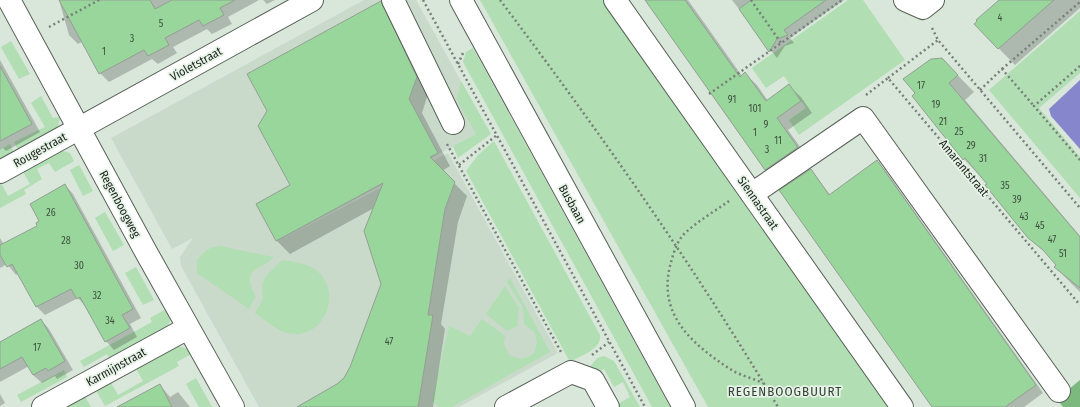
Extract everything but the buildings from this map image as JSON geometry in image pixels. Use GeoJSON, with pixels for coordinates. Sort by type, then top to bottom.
{"type":"FeatureCollection","features":[{"type":"Feature","properties":{"kind":"street","name":"Regenboogweg"},"geometry":{"type":"LineString","coordinates":[[9,0],[188,328],[233,407]]}},
{"type":"Feature","properties":{"kind":"street","name":"Violetstraat"},"geometry":{"type":"LineString","coordinates":[[79,129],[312,0]]}},
{"type":"Feature","properties":{"kind":"street"},"geometry":{"type":"LineString","coordinates":[[393,0],[452,123]]}},
{"type":"Feature","properties":{"kind":"street","name":"Busbaan"},"geometry":{"type":"LineString","coordinates":[[461,0],[684,407]]}},
{"type":"Feature","properties":{"kind":"street","name":"Siennastraat"},"geometry":{"type":"LineString","coordinates":[[615,0],[902,407]]}},
{"type":"Feature","properties":{"kind":"street"},"geometry":{"type":"LineString","coordinates":[[752,194],[863,118],[1059,391]]}},
{"type":"Feature","properties":{"kind":"street","name":"Rougestraat"},"geometry":{"type":"LineString","coordinates":[[0,172],[79,129]]}},
{"type":"Feature","properties":{"kind":"street","name":"Karmijnstraat"},"geometry":{"type":"LineString","coordinates":[[43,407],[188,328]]}},
{"type":"Feature","properties":{"kind":"street"},"geometry":{"type":"LineString","coordinates":[[506,407],[571,372],[593,380],[608,407]]}},
{"type":"Feature","properties":{"kind":"path"},"geometry":{"type":"LineString","coordinates":[[30,38],[99,0]]}},
{"type":"Feature","properties":{"kind":"path"},"geometry":{"type":"LineString","coordinates":[[424,0],[645,407]]}},
{"type":"Feature","properties":{"kind":"path"},"geometry":{"type":"LineString","coordinates":[[500,0],[564,85],[738,339],[778,407]]}},
{"type":"Feature","properties":{"kind":"path"},"geometry":{"type":"LineString","coordinates":[[751,0],[782,43]]}},
{"type":"Feature","properties":{"kind":"path"},"geometry":{"type":"LineString","coordinates":[[691,107],[842,0]]}},
{"type":"Feature","properties":{"kind":"path"},"geometry":{"type":"LineString","coordinates":[[920,2],[938,40],[1080,208]]}},
{"type":"Feature","properties":{"kind":"path"},"geometry":{"type":"LineString","coordinates":[[980,90],[1002,69],[1080,2]]}},
{"type":"Feature","properties":{"kind":"path"},"geometry":{"type":"LineString","coordinates":[[863,118],[853,104],[938,40]]}},
{"type":"Feature","properties":{"kind":"path"},"geometry":{"type":"LineString","coordinates":[[458,64],[464,52]]}},
{"type":"Feature","properties":{"kind":"path"},"geometry":{"type":"LineString","coordinates":[[1034,106],[1080,66]]}},
{"type":"Feature","properties":{"kind":"path"},"geometry":{"type":"LineString","coordinates":[[1002,69],[1080,160]]}},
{"type":"Feature","properties":{"kind":"path","name":"Amarantstraat"},"geometry":{"type":"LineString","coordinates":[[888,78],[1080,305]]}},
{"type":"Feature","properties":{"kind":"path"},"geometry":{"type":"LineString","coordinates":[[452,123],[439,130],[571,372]]}},
{"type":"Feature","properties":{"kind":"path"},"geometry":{"type":"LineString","coordinates":[[459,165],[497,135]]}},
{"type":"Feature","properties":{"kind":"path"},"geometry":{"type":"LineString","coordinates":[[752,194],[736,196],[684,234],[675,247],[668,277],[668,302],[679,326],[702,348],[730,369],[764,384]]}},
{"type":"Feature","properties":{"kind":"shaded area"},"geometry":{"type":"Polygon","coordinates":[[[364,0],[416,0],[487,128],[276,242],[448,153],[558,353],[459,407],[259,407],[181,266],[180,257],[193,238],[172,249],[111,138],[364,0]]]}},
{"type":"Feature","properties":{"kind":"green space"},"geometry":{"type":"Polygon","coordinates":[[[480,0],[606,0],[893,407],[708,407],[480,0]]]}},
{"type":"Feature","properties":{"kind":"green space"},"geometry":{"type":"Polygon","coordinates":[[[848,0],[863,0],[905,60],[799,135],[789,120],[806,108],[784,76],[766,88],[752,68],[848,0]]]}},
{"type":"Feature","properties":{"kind":"green space"},"geometry":{"type":"Polygon","coordinates":[[[1080,11],[1080,73],[1039,108],[1080,157],[1080,198],[989,90],[1080,11]]]}},
{"type":"Feature","properties":{"kind":"green space"},"geometry":{"type":"Polygon","coordinates":[[[11,41],[30,74],[19,79],[1,47],[11,41]]]}},
{"type":"Feature","properties":{"kind":"green space"},"geometry":{"type":"Polygon","coordinates":[[[473,48],[670,407],[652,407],[463,62],[466,52],[473,48]]]}},
{"type":"Feature","properties":{"kind":"green space"},"geometry":{"type":"Polygon","coordinates":[[[461,81],[491,134],[458,158],[453,146],[476,134],[457,100],[461,81]]]}},
{"type":"Feature","properties":{"kind":"green space"},"geometry":{"type":"Polygon","coordinates":[[[41,96],[53,118],[60,117],[57,131],[20,153],[14,142],[45,127],[31,103],[41,96]]]}},
{"type":"Feature","properties":{"kind":"green space"},"geometry":{"type":"Polygon","coordinates":[[[494,141],[600,335],[598,344],[590,352],[570,362],[466,171],[478,155],[494,141]]]}},
{"type":"Feature","properties":{"kind":"green space"},"geometry":{"type":"Polygon","coordinates":[[[10,144],[15,155],[0,163],[0,150],[10,144]]]}},
{"type":"Feature","properties":{"kind":"green space"},"geometry":{"type":"Polygon","coordinates":[[[61,147],[63,151],[70,153],[74,161],[55,172],[49,163],[37,169],[42,179],[24,190],[26,194],[0,208],[0,181],[8,196],[30,184],[21,168],[61,147]]]}},
{"type":"Feature","properties":{"kind":"green space"},"geometry":{"type":"Polygon","coordinates":[[[79,165],[93,191],[83,196],[70,170],[79,165]]]}},
{"type":"Feature","properties":{"kind":"green space"},"geometry":{"type":"Polygon","coordinates":[[[105,212],[124,245],[113,251],[95,218],[105,212]]]}},
{"type":"Feature","properties":{"kind":"green space"},"geometry":{"type":"Polygon","coordinates":[[[220,246],[273,257],[267,263],[253,271],[251,275],[250,282],[255,298],[249,309],[197,273],[197,260],[207,250],[212,247],[220,246]]]}},
{"type":"Feature","properties":{"kind":"green space"},"geometry":{"type":"Polygon","coordinates":[[[282,260],[301,263],[313,268],[324,280],[328,290],[329,301],[327,312],[314,328],[304,333],[292,334],[282,331],[272,326],[255,313],[263,299],[262,285],[266,276],[282,260]]]}},
{"type":"Feature","properties":{"kind":"green space"},"geometry":{"type":"Polygon","coordinates":[[[136,267],[154,300],[143,305],[125,273],[136,267]]]}},
{"type":"Feature","properties":{"kind":"green space"},"geometry":{"type":"Polygon","coordinates":[[[510,278],[550,352],[452,407],[439,407],[432,401],[449,326],[470,336],[482,319],[505,336],[504,344],[509,355],[516,358],[522,358],[528,357],[534,353],[537,343],[535,333],[524,324],[523,308],[507,282],[510,278]]]}},
{"type":"Feature","properties":{"kind":"green space"},"geometry":{"type":"Polygon","coordinates":[[[505,286],[519,308],[517,326],[507,331],[486,314],[505,286]]]}},
{"type":"Feature","properties":{"kind":"green space"},"geometry":{"type":"Polygon","coordinates":[[[168,308],[170,320],[167,329],[111,361],[107,354],[84,367],[80,361],[152,322],[150,318],[168,308]]]}},
{"type":"Feature","properties":{"kind":"green space"},"geometry":{"type":"Polygon","coordinates":[[[177,345],[187,349],[190,348],[193,353],[177,362],[179,366],[105,406],[94,387],[109,379],[118,395],[143,381],[134,365],[177,345]]]}},
{"type":"Feature","properties":{"kind":"green space"},"geometry":{"type":"Polygon","coordinates":[[[604,356],[614,361],[640,407],[617,407],[616,405],[630,397],[623,382],[614,387],[604,369],[597,372],[590,367],[597,358],[604,356]]]}},
{"type":"Feature","properties":{"kind":"green space"},"geometry":{"type":"Polygon","coordinates":[[[64,370],[67,377],[21,402],[17,395],[64,370]]]}},
{"type":"Feature","properties":{"kind":"green space"},"geometry":{"type":"Polygon","coordinates":[[[196,378],[212,407],[199,407],[186,384],[196,378]]]}},
{"type":"Feature","properties":{"kind":"green space"},"geometry":{"type":"Polygon","coordinates":[[[1080,380],[1080,407],[1063,407],[1057,399],[1080,380]]]}},
{"type":"Feature","properties":{"kind":"green space"},"geometry":{"type":"Polygon","coordinates":[[[83,393],[91,407],[58,407],[83,393]]]}},
{"type":"Feature","properties":{"kind":"water"},"geometry":{"type":"Polygon","coordinates":[[[1080,80],[1080,149],[1051,116],[1049,109],[1080,80]]]}},
{"type":"Feature","properties":{"kind":"district","name":"REGENBOOGBUURT"},"geometry":{"type":"Point","coordinates":[785,391]}}]}
